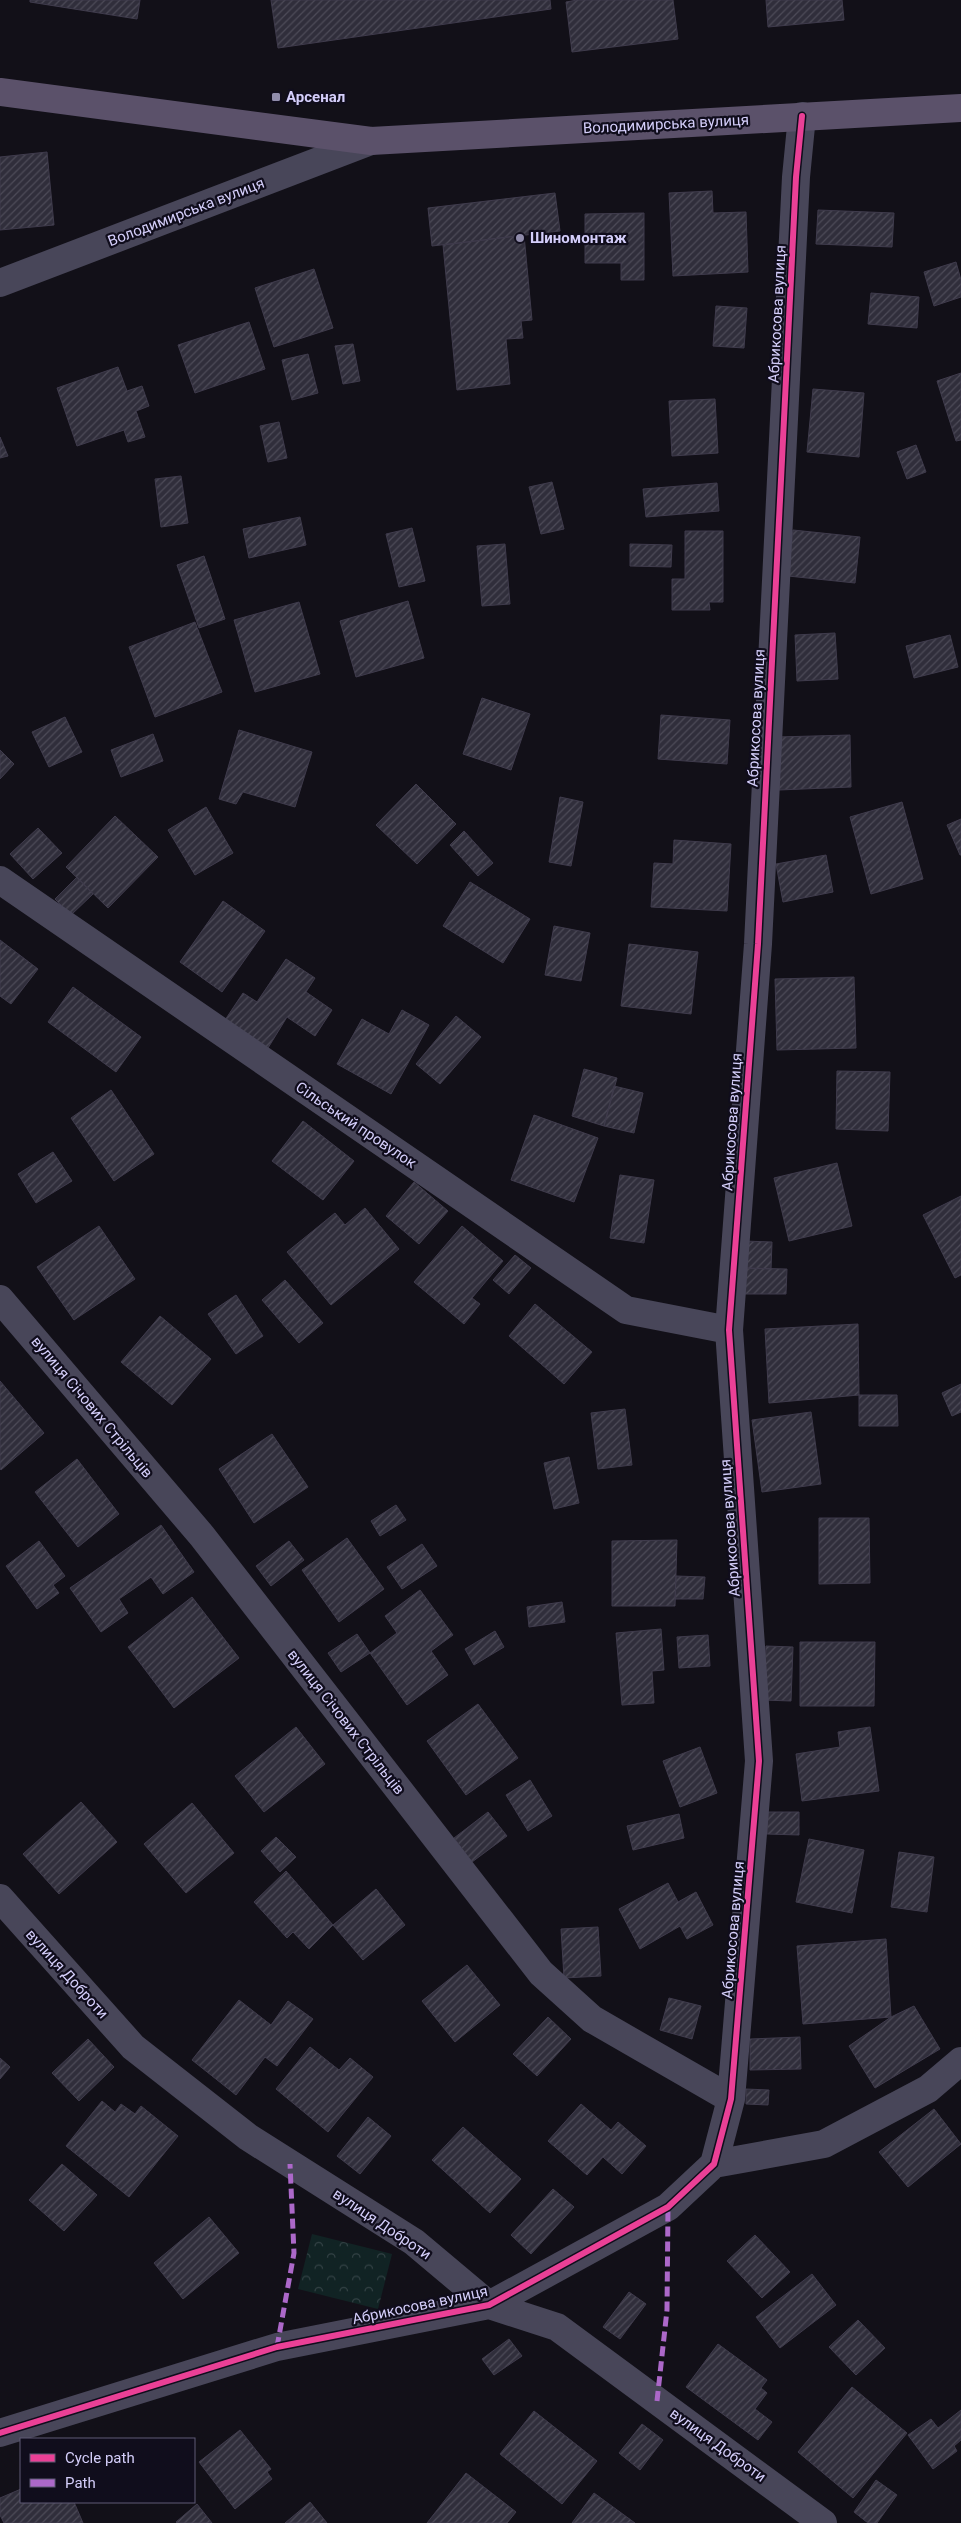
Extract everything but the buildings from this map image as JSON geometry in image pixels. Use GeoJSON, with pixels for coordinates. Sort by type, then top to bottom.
{"type":"FeatureCollection","features":[{"type":"Feature","properties":{"kind":"main road","name":"Володимирська вулиця"},"geometry":{"type":"LineString","coordinates":[[0,92],[371,141],[961,108]]}},
{"type":"Feature","properties":{"kind":"street","name":"Абрикосова вулиця"},"geometry":{"type":"LineString","coordinates":[[0,2433],[277,2347],[489,2305],[668,2207],[714,2164],[731,2099],[759,1760],[729,1330],[758,944],[802,116]]}},
{"type":"Feature","properties":{"kind":"street","name":"Володимирська вулиця"},"geometry":{"type":"LineString","coordinates":[[0,283],[371,141]]}},
{"type":"Feature","properties":{"kind":"street","name":"Сільський провулок"},"geometry":{"type":"LineString","coordinates":[[0,880],[626,1310],[729,1330]]}},
{"type":"Feature","properties":{"kind":"street","name":"вулиця Січових Стрільців"},"geometry":{"type":"LineString","coordinates":[[0,1299],[202,1536],[541,1973],[592,2019],[731,2099]]}},
{"type":"Feature","properties":{"kind":"street","name":"вулиця Доброти"},"geometry":{"type":"LineString","coordinates":[[0,1898],[133,2047],[248,2137],[414,2242],[489,2305],[557,2326],[823,2523]]}},
{"type":"Feature","properties":{"kind":"street"},"geometry":{"type":"LineString","coordinates":[[714,2164],[824,2144],[928,2089],[961,2061]]}},
{"type":"Feature","properties":{"kind":"green space"},"geometry":{"type":"Polygon","coordinates":[[[312,2234],[392,2254],[378,2309],[298,2289],[312,2234]]]}},
{"type":"Feature","properties":{"kind":"marked path"},"geometry":{"type":"LineString","coordinates":[[277,2347],[294,2253],[290,2164]]}},
{"type":"Feature","properties":{"kind":"marked path"},"geometry":{"type":"LineString","coordinates":[[657,2401],[667,2310],[668,2207]]}},
{"type":"Feature","properties":{"kind":"cycle path"},"geometry":{"type":"LineString","coordinates":[[0,2433],[277,2347],[489,2305],[668,2207],[714,2164],[731,2099],[759,1761],[729,1330],[758,944],[796,177],[802,116]]}},
{"type":"Feature","properties":{"kind":"place","name":"Арсенал"},"geometry":{"type":"Point","coordinates":[276,97]}},
{"type":"Feature","properties":{"kind":"place","name":"Шиномонтаж"},"geometry":{"type":"Point","coordinates":[520,238]}}]}
